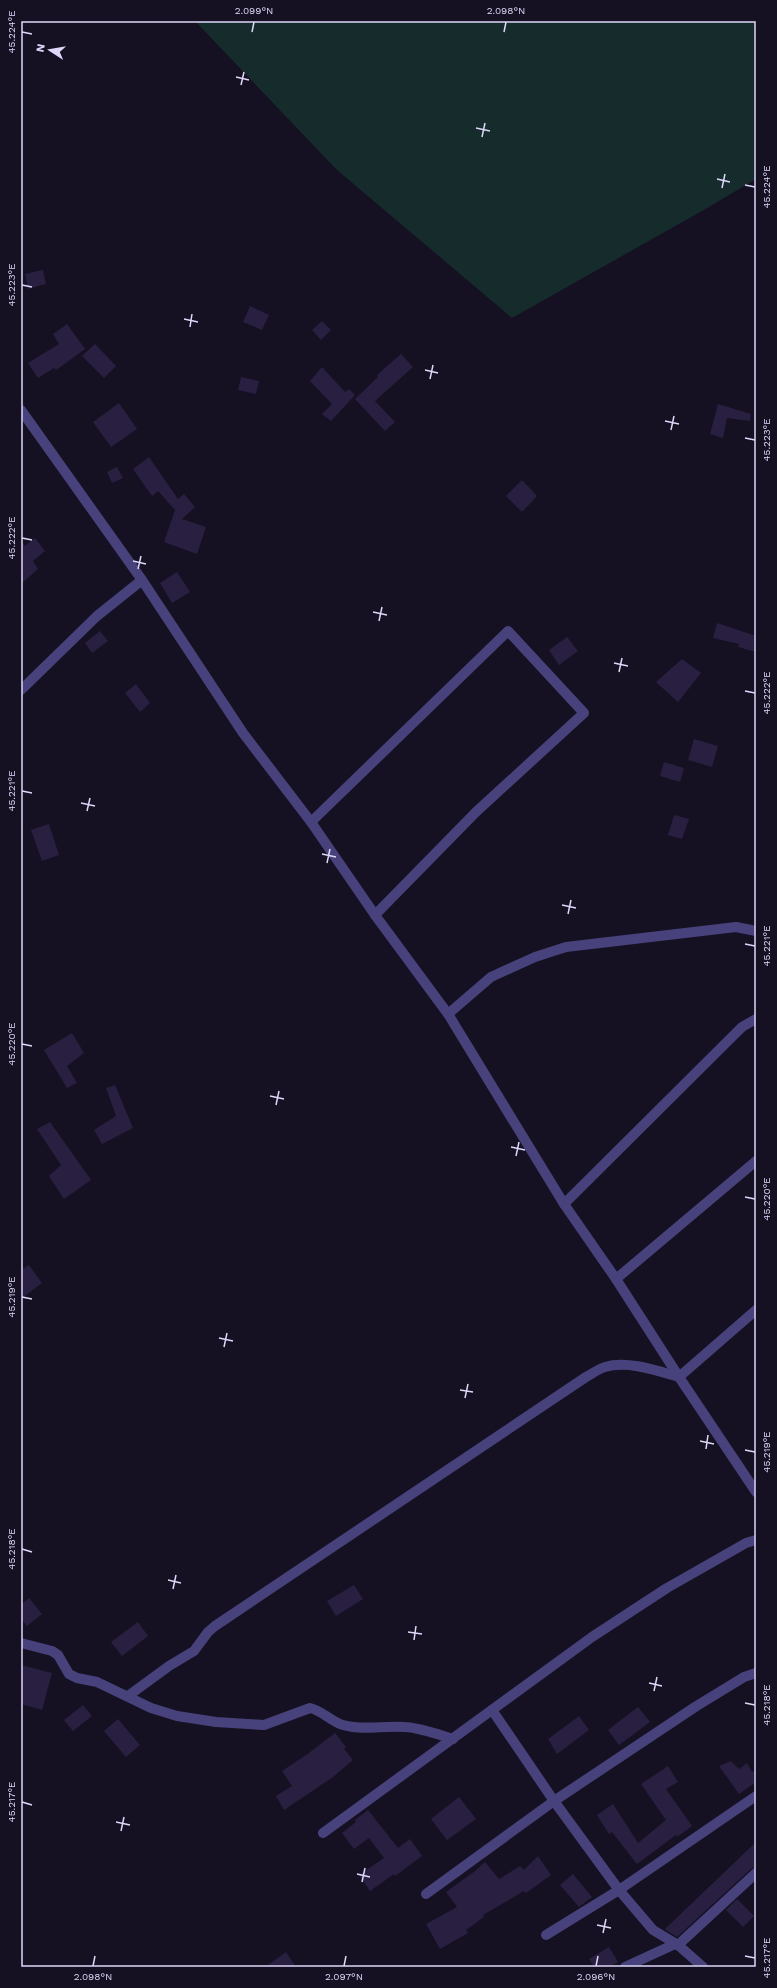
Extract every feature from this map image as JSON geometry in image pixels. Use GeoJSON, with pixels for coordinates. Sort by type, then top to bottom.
{"type":"FeatureCollection","features":[{"type":"Feature","properties":{"kind":"street"},"geometry":{"type":"LineString","coordinates":[[21,410],[142,580],[244,733],[311,822],[375,915],[448,1014],[564,1204],[616,1279],[756,1492]]}},
{"type":"Feature","properties":{"kind":"street"},"geometry":{"type":"LineString","coordinates":[[21,690],[97,616],[142,580]]}},
{"type":"Feature","properties":{"kind":"street"},"geometry":{"type":"LineString","coordinates":[[311,822],[508,631],[584,712],[476,812],[375,915]]}},
{"type":"Feature","properties":{"kind":"street"},"geometry":{"type":"LineString","coordinates":[[448,1014],[491,977],[535,957],[566,946],[736,927],[756,931]]}},
{"type":"Feature","properties":{"kind":"street"},"geometry":{"type":"LineString","coordinates":[[564,1204],[742,1027],[756,1019]]}},
{"type":"Feature","properties":{"kind":"street"},"geometry":{"type":"LineString","coordinates":[[616,1279],[756,1161]]}},
{"type":"Feature","properties":{"kind":"street"},"geometry":{"type":"LineString","coordinates":[[679,1377],[756,1310]]}},
{"type":"Feature","properties":{"kind":"street"},"geometry":{"type":"LineString","coordinates":[[128,1696],[169,1666],[194,1651],[208,1632],[215,1626],[586,1377],[606,1367],[628,1366],[645,1367],[679,1377]]}},
{"type":"Feature","properties":{"kind":"street"},"geometry":{"type":"LineString","coordinates":[[324,1833],[592,1637],[655,1596],[746,1543],[756,1540]]}},
{"type":"Feature","properties":{"kind":"street"},"geometry":{"type":"LineString","coordinates":[[21,1643],[52,1651],[58,1655],[69,1674],[77,1678],[97,1682],[150,1708],[177,1716],[216,1722],[264,1725],[310,1708],[322,1713],[331,1720],[344,1725],[356,1727],[406,1727],[453,1739]]}},
{"type":"Feature","properties":{"kind":"street"},"geometry":{"type":"LineString","coordinates":[[426,1894],[554,1801],[695,1707],[744,1677],[756,1673]]}},
{"type":"Feature","properties":{"kind":"street"},"geometry":{"type":"LineString","coordinates":[[492,1710],[554,1801],[619,1890],[653,1930],[676,1944],[703,1967]]}},
{"type":"Feature","properties":{"kind":"street"},"geometry":{"type":"LineString","coordinates":[[546,1935],[619,1890],[756,1796]]}},
{"type":"Feature","properties":{"kind":"street"},"geometry":{"type":"LineString","coordinates":[[625,1967],[676,1944],[756,1874]]}},
{"type":"Feature","properties":{"kind":"green space"},"geometry":{"type":"Polygon","coordinates":[[[195,21],[756,21],[756,179],[512,318],[337,170],[195,21]]]}},
{"type":"Feature","properties":{"kind":"building"},"geometry":{"type":"Polygon","coordinates":[[[43,270],[46,284],[28,289],[25,274],[43,270]]]}},
{"type":"Feature","properties":{"kind":"building"},"geometry":{"type":"Polygon","coordinates":[[[250,306],[269,315],[262,330],[243,322],[250,306]]]}},
{"type":"Feature","properties":{"kind":"building"},"geometry":{"type":"Polygon","coordinates":[[[322,321],[331,330],[321,340],[312,330],[322,321]]]}},
{"type":"Feature","properties":{"kind":"building"},"geometry":{"type":"Polygon","coordinates":[[[67,324],[85,349],[56,370],[54,368],[38,378],[28,363],[59,344],[53,334],[67,324]]]}},
{"type":"Feature","properties":{"kind":"building"},"geometry":{"type":"Polygon","coordinates":[[[95,344],[116,366],[104,378],[82,356],[95,344]]]}},
{"type":"Feature","properties":{"kind":"building"},"geometry":{"type":"Polygon","coordinates":[[[401,354],[413,367],[375,401],[395,422],[385,431],[355,399],[378,377],[377,375],[401,354]]]}},
{"type":"Feature","properties":{"kind":"building"},"geometry":{"type":"Polygon","coordinates":[[[322,367],[345,392],[349,389],[355,395],[331,421],[322,414],[332,404],[310,381],[322,367]]]}},
{"type":"Feature","properties":{"kind":"building"},"geometry":{"type":"Polygon","coordinates":[[[241,377],[259,381],[256,394],[238,390],[241,377]]]}},
{"type":"Feature","properties":{"kind":"building"},"geometry":{"type":"Polygon","coordinates":[[[119,403],[137,429],[111,447],[93,422],[119,403]]]}},
{"type":"Feature","properties":{"kind":"building"},"geometry":{"type":"Polygon","coordinates":[[[718,404],[751,414],[750,421],[727,418],[723,438],[710,434],[718,404]]]}},
{"type":"Feature","properties":{"kind":"building"},"geometry":{"type":"Polygon","coordinates":[[[149,457],[178,499],[184,494],[195,507],[182,519],[206,527],[197,554],[164,542],[175,510],[158,491],[152,496],[133,469],[149,457]]]}},
{"type":"Feature","properties":{"kind":"building"},"geometry":{"type":"Polygon","coordinates":[[[117,467],[123,478],[112,483],[107,472],[117,467]]]}},
{"type":"Feature","properties":{"kind":"building"},"geometry":{"type":"Polygon","coordinates":[[[522,480],[537,496],[522,512],[506,496],[522,480]]]}},
{"type":"Feature","properties":{"kind":"building"},"geometry":{"type":"Polygon","coordinates":[[[35,538],[45,551],[33,561],[38,569],[21,584],[21,540],[25,546],[35,538]]]}},
{"type":"Feature","properties":{"kind":"building"},"geometry":{"type":"Polygon","coordinates":[[[177,572],[190,592],[172,603],[160,583],[177,572]]]}},
{"type":"Feature","properties":{"kind":"building"},"geometry":{"type":"Polygon","coordinates":[[[717,623],[756,636],[756,652],[738,647],[739,644],[713,638],[717,623]]]}},
{"type":"Feature","properties":{"kind":"building"},"geometry":{"type":"Polygon","coordinates":[[[100,631],[108,641],[92,653],[85,643],[100,631]]]}},
{"type":"Feature","properties":{"kind":"building"},"geometry":{"type":"Polygon","coordinates":[[[567,637],[578,651],[559,665],[549,650],[567,637]]]}},
{"type":"Feature","properties":{"kind":"building"},"geometry":{"type":"Polygon","coordinates":[[[682,659],[701,673],[678,702],[656,682],[682,659]]]}},
{"type":"Feature","properties":{"kind":"building"},"geometry":{"type":"Polygon","coordinates":[[[136,684],[150,703],[140,712],[125,693],[136,684]]]}},
{"type":"Feature","properties":{"kind":"building"},"geometry":{"type":"Polygon","coordinates":[[[694,739],[718,746],[712,767],[688,760],[694,739]]]}},
{"type":"Feature","properties":{"kind":"building"},"geometry":{"type":"Polygon","coordinates":[[[664,762],[684,768],[680,782],[660,776],[664,762]]]}},
{"type":"Feature","properties":{"kind":"building"},"geometry":{"type":"Polygon","coordinates":[[[674,815],[689,819],[682,839],[668,835],[674,815]]]}},
{"type":"Feature","properties":{"kind":"building"},"geometry":{"type":"Polygon","coordinates":[[[49,824],[59,855],[42,861],[31,830],[49,824]]]}},
{"type":"Feature","properties":{"kind":"building"},"geometry":{"type":"Polygon","coordinates":[[[72,1033],[84,1053],[67,1066],[77,1083],[67,1088],[44,1050],[72,1033]]]}},
{"type":"Feature","properties":{"kind":"building"},"geometry":{"type":"Polygon","coordinates":[[[115,1085],[133,1128],[102,1144],[94,1130],[116,1116],[106,1088],[115,1085]]]}},
{"type":"Feature","properties":{"kind":"building"},"geometry":{"type":"Polygon","coordinates":[[[50,1122],[91,1180],[64,1199],[49,1176],[61,1165],[37,1129],[50,1122]]]}},
{"type":"Feature","properties":{"kind":"building"},"geometry":{"type":"Polygon","coordinates":[[[29,1265],[42,1283],[21,1299],[21,1270],[29,1265]]]}},
{"type":"Feature","properties":{"kind":"building"},"geometry":{"type":"Polygon","coordinates":[[[354,1585],[363,1599],[336,1616],[327,1601],[354,1585]]]}},
{"type":"Feature","properties":{"kind":"building"},"geometry":{"type":"Polygon","coordinates":[[[29,1598],[42,1614],[27,1626],[21,1619],[21,1605],[29,1598]]]}},
{"type":"Feature","properties":{"kind":"building"},"geometry":{"type":"Polygon","coordinates":[[[138,1622],[148,1636],[122,1656],[111,1642],[138,1622]]]}},
{"type":"Feature","properties":{"kind":"building"},"geometry":{"type":"Polygon","coordinates":[[[21,1665],[52,1673],[42,1710],[21,1704],[21,1665]]]}},
{"type":"Feature","properties":{"kind":"building"},"geometry":{"type":"Polygon","coordinates":[[[83,1705],[92,1716],[73,1731],[64,1720],[83,1705]]]}},
{"type":"Feature","properties":{"kind":"building"},"geometry":{"type":"Polygon","coordinates":[[[638,1707],[650,1722],[619,1745],[608,1730],[638,1707]]]}},
{"type":"Feature","properties":{"kind":"building"},"geometry":{"type":"Polygon","coordinates":[[[579,1716],[589,1730],[557,1754],[548,1739],[579,1716]]]}},
{"type":"Feature","properties":{"kind":"building"},"geometry":{"type":"Polygon","coordinates":[[[118,1719],[140,1745],[126,1757],[104,1731],[118,1719]]]}},
{"type":"Feature","properties":{"kind":"building"},"geometry":{"type":"Polygon","coordinates":[[[335,1733],[346,1747],[344,1749],[353,1760],[333,1777],[284,1810],[276,1796],[292,1786],[282,1771],[335,1733]]]}},
{"type":"Feature","properties":{"kind":"building"},"geometry":{"type":"Polygon","coordinates":[[[731,1761],[739,1769],[747,1763],[752,1772],[756,1770],[756,1782],[739,1794],[719,1766],[731,1761]]]}},
{"type":"Feature","properties":{"kind":"building"},"geometry":{"type":"Polygon","coordinates":[[[668,1766],[678,1782],[666,1789],[692,1826],[677,1837],[676,1835],[637,1864],[612,1832],[609,1834],[597,1815],[613,1804],[638,1843],[666,1820],[641,1784],[668,1766]]]}},
{"type":"Feature","properties":{"kind":"building"},"geometry":{"type":"Polygon","coordinates":[[[459,1797],[476,1819],[447,1840],[431,1819],[459,1797]]]}},
{"type":"Feature","properties":{"kind":"building"},"geometry":{"type":"Polygon","coordinates":[[[368,1810],[398,1848],[410,1839],[422,1856],[395,1876],[394,1874],[370,1891],[359,1875],[384,1858],[369,1838],[354,1849],[342,1833],[368,1810]]]}},
{"type":"Feature","properties":{"kind":"building"},"geometry":{"type":"Polygon","coordinates":[[[756,1842],[756,1867],[752,1868],[677,1937],[665,1929],[756,1842]]]}},
{"type":"Feature","properties":{"kind":"building"},"geometry":{"type":"Polygon","coordinates":[[[538,1856],[551,1875],[526,1893],[524,1891],[483,1915],[484,1917],[466,1930],[468,1933],[440,1949],[426,1924],[457,1907],[446,1892],[485,1862],[499,1879],[520,1866],[524,1870],[538,1856]]]}},
{"type":"Feature","properties":{"kind":"building"},"geometry":{"type":"Polygon","coordinates":[[[573,1874],[592,1897],[579,1907],[560,1885],[573,1874]]]}},
{"type":"Feature","properties":{"kind":"building"},"geometry":{"type":"Polygon","coordinates":[[[737,1899],[754,1916],[743,1927],[726,1910],[737,1899]]]}},
{"type":"Feature","properties":{"kind":"building"},"geometry":{"type":"Polygon","coordinates":[[[609,1947],[618,1962],[610,1967],[594,1967],[589,1959],[609,1947]]]}},
{"type":"Feature","properties":{"kind":"building"},"geometry":{"type":"Polygon","coordinates":[[[286,1952],[296,1967],[265,1967],[286,1952]]]}}]}
